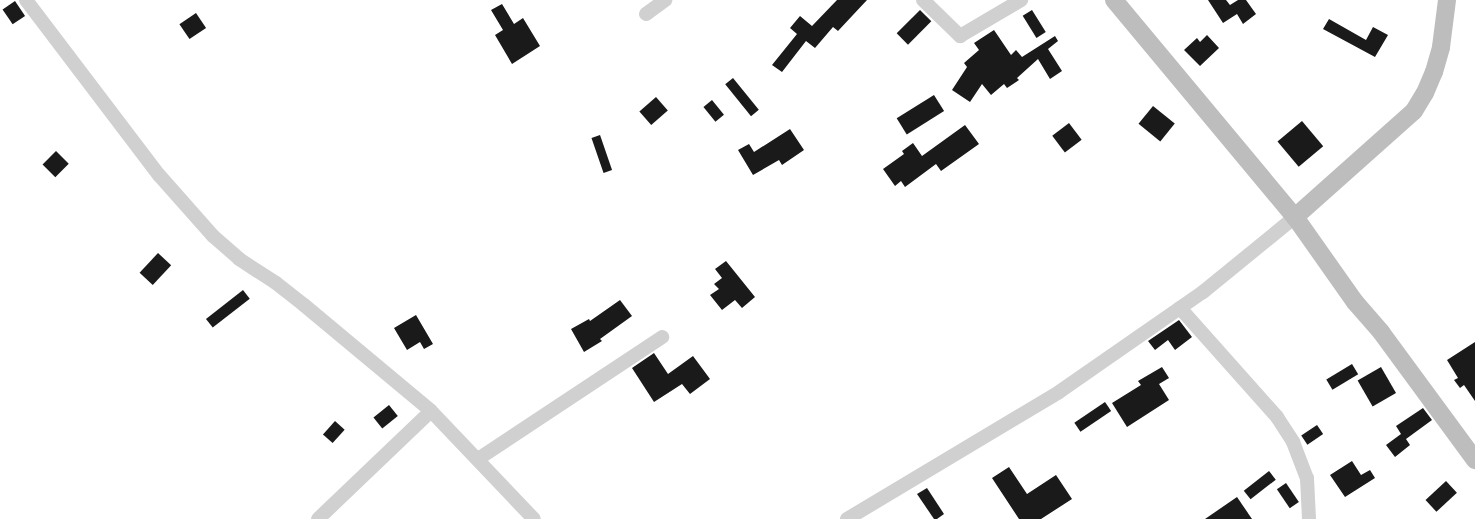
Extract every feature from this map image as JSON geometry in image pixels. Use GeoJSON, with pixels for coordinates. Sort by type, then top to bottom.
{"type":"FeatureCollection","features":[{"type":"Feature","properties":{"kind":"street"},"geometry":{"type":"LineString","coordinates":[[26,0],[152,166],[213,236],[239,259],[304,305],[430,411],[534,519]]}},
{"type":"Feature","properties":{"kind":"street"},"geometry":{"type":"LineString","coordinates":[[646,14],[665,0]]}},
{"type":"Feature","properties":{"kind":"street"},"geometry":{"type":"LineString","coordinates":[[923,0],[960,36],[1021,0]]}},
{"type":"Feature","properties":{"kind":"street"},"geometry":{"type":"LineString","coordinates":[[1114,0],[1295,217],[1355,302],[1381,332],[1475,460]]}},
{"type":"Feature","properties":{"kind":"street"},"geometry":{"type":"LineString","coordinates":[[847,519],[1059,392],[1180,308],[1295,217],[1414,111],[1434,72],[1441,47],[1447,0]]}},
{"type":"Feature","properties":{"kind":"street"},"geometry":{"type":"LineString","coordinates":[[1180,308],[1264,402],[1293,442],[1307,478],[1309,519]]}},
{"type":"Feature","properties":{"kind":"street"},"geometry":{"type":"LineString","coordinates":[[478,459],[662,336]]}},
{"type":"Feature","properties":{"kind":"street"},"geometry":{"type":"LineString","coordinates":[[318,519],[430,411]]}},
{"type":"Feature","properties":{"kind":"building"},"geometry":{"type":"Polygon","coordinates":[[[837,0],[867,0],[838,31],[833,27],[815,48],[806,41],[782,72],[772,65],[797,34],[790,28],[800,16],[812,26],[837,0]]]}},
{"type":"Feature","properties":{"kind":"building"},"geometry":{"type":"Polygon","coordinates":[[[1208,0],[1226,0],[1230,5],[1238,0],[1246,0],[1256,14],[1243,24],[1237,14],[1223,23],[1208,0]]]}},
{"type":"Feature","properties":{"kind":"building"},"geometry":{"type":"Polygon","coordinates":[[[15,1],[25,16],[13,24],[3,9],[15,1]]]}},
{"type":"Feature","properties":{"kind":"building"},"geometry":{"type":"Polygon","coordinates":[[[502,4],[514,24],[523,18],[540,46],[512,64],[495,35],[503,30],[491,10],[502,4]]]}},
{"type":"Feature","properties":{"kind":"building"},"geometry":{"type":"Polygon","coordinates":[[[920,10],[931,21],[908,45],[897,33],[920,10]]]}},
{"type":"Feature","properties":{"kind":"building"},"geometry":{"type":"Polygon","coordinates":[[[1032,10],[1046,32],[1036,38],[1023,16],[1032,10]]]}},
{"type":"Feature","properties":{"kind":"building"},"geometry":{"type":"Polygon","coordinates":[[[196,13],[206,28],[189,39],[179,24],[196,13]]]}},
{"type":"Feature","properties":{"kind":"building"},"geometry":{"type":"Polygon","coordinates":[[[1329,19],[1366,40],[1373,27],[1388,35],[1375,57],[1323,29],[1329,19]]]}},
{"type":"Feature","properties":{"kind":"building"},"geometry":{"type":"Polygon","coordinates":[[[994,30],[1011,55],[1016,50],[1022,57],[1055,36],[1058,41],[1048,49],[1062,71],[1050,79],[1038,59],[1017,78],[1019,80],[1007,88],[1004,84],[991,95],[982,84],[970,102],[952,90],[967,67],[964,63],[979,50],[974,43],[994,30]]]}},
{"type":"Feature","properties":{"kind":"building"},"geometry":{"type":"Polygon","coordinates":[[[1207,35],[1219,48],[1200,66],[1184,50],[1197,38],[1200,42],[1207,35]]]}},
{"type":"Feature","properties":{"kind":"building"},"geometry":{"type":"Polygon","coordinates":[[[733,78],[759,110],[751,116],[725,84],[733,78]]]}},
{"type":"Feature","properties":{"kind":"building"},"geometry":{"type":"Polygon","coordinates":[[[934,95],[944,111],[907,134],[897,118],[934,95]]]}},
{"type":"Feature","properties":{"kind":"building"},"geometry":{"type":"Polygon","coordinates":[[[656,97],[668,111],[651,125],[639,111],[656,97]]]}},
{"type":"Feature","properties":{"kind":"building"},"geometry":{"type":"Polygon","coordinates":[[[712,100],[724,115],[715,122],[703,107],[712,100]]]}},
{"type":"Feature","properties":{"kind":"building"},"geometry":{"type":"Polygon","coordinates":[[[1153,106],[1175,124],[1160,141],[1139,124],[1153,106]]]}},
{"type":"Feature","properties":{"kind":"building"},"geometry":{"type":"Polygon","coordinates":[[[1302,121],[1323,146],[1299,167],[1277,142],[1302,121]]]}},
{"type":"Feature","properties":{"kind":"building"},"geometry":{"type":"Polygon","coordinates":[[[1069,123],[1082,140],[1065,152],[1052,136],[1069,123]]]}},
{"type":"Feature","properties":{"kind":"building"},"geometry":{"type":"Polygon","coordinates":[[[965,125],[979,144],[941,171],[936,164],[905,187],[901,181],[895,186],[883,169],[904,154],[902,151],[913,143],[922,156],[965,125]]]}},
{"type":"Feature","properties":{"kind":"building"},"geometry":{"type":"Polygon","coordinates":[[[790,129],[804,150],[782,165],[779,160],[753,175],[738,150],[749,144],[754,152],[790,129]]]}},
{"type":"Feature","properties":{"kind":"building"},"geometry":{"type":"Polygon","coordinates":[[[600,135],[612,170],[604,173],[591,138],[600,135]]]}},
{"type":"Feature","properties":{"kind":"building"},"geometry":{"type":"Polygon","coordinates":[[[56,151],[69,164],[55,177],[43,164],[56,151]]]}},
{"type":"Feature","properties":{"kind":"building"},"geometry":{"type":"Polygon","coordinates":[[[158,253],[171,265],[153,285],[140,273],[158,253]]]}},
{"type":"Feature","properties":{"kind":"building"},"geometry":{"type":"Polygon","coordinates":[[[726,261],[755,297],[742,308],[735,300],[722,310],[710,295],[719,289],[714,284],[722,278],[715,269],[726,261]]]}},
{"type":"Feature","properties":{"kind":"building"},"geometry":{"type":"Polygon","coordinates":[[[243,290],[250,299],[213,328],[206,319],[243,290]]]}},
{"type":"Feature","properties":{"kind":"building"},"geometry":{"type":"Polygon","coordinates":[[[620,300],[632,316],[600,339],[602,341],[584,352],[571,329],[589,319],[590,321],[620,300]]]}},
{"type":"Feature","properties":{"kind":"building"},"geometry":{"type":"Polygon","coordinates":[[[416,315],[433,344],[424,349],[420,342],[407,350],[394,328],[416,315]]]}},
{"type":"Feature","properties":{"kind":"building"},"geometry":{"type":"Polygon","coordinates":[[[1179,320],[1192,337],[1175,350],[1168,340],[1155,350],[1148,341],[1179,320]]]}},
{"type":"Feature","properties":{"kind":"building"},"geometry":{"type":"Polygon","coordinates":[[[1475,342],[1475,401],[1464,385],[1460,388],[1454,380],[1458,378],[1447,360],[1475,342]]]}},
{"type":"Feature","properties":{"kind":"building"},"geometry":{"type":"Polygon","coordinates":[[[654,353],[668,374],[693,356],[710,379],[690,394],[682,384],[654,402],[632,368],[654,353]]]}},
{"type":"Feature","properties":{"kind":"building"},"geometry":{"type":"Polygon","coordinates":[[[1352,364],[1358,374],[1332,390],[1326,379],[1352,364]]]}},
{"type":"Feature","properties":{"kind":"building"},"geometry":{"type":"Polygon","coordinates":[[[1162,367],[1169,378],[1159,384],[1169,400],[1127,427],[1112,403],[1141,385],[1138,381],[1162,367]]]}},
{"type":"Feature","properties":{"kind":"building"},"geometry":{"type":"Polygon","coordinates":[[[1381,367],[1396,393],[1373,406],[1358,380],[1381,367]]]}},
{"type":"Feature","properties":{"kind":"building"},"geometry":{"type":"Polygon","coordinates":[[[1105,402],[1111,411],[1080,432],[1074,423],[1105,402]]]}},
{"type":"Feature","properties":{"kind":"building"},"geometry":{"type":"Polygon","coordinates":[[[389,405],[398,416],[382,428],[373,418],[389,405]]]}},
{"type":"Feature","properties":{"kind":"building"},"geometry":{"type":"Polygon","coordinates":[[[1423,408],[1432,420],[1406,439],[1410,445],[1395,457],[1386,445],[1401,434],[1396,426],[1423,408]]]}},
{"type":"Feature","properties":{"kind":"building"},"geometry":{"type":"Polygon","coordinates":[[[335,421],[345,430],[333,443],[323,434],[335,421]]]}},
{"type":"Feature","properties":{"kind":"building"},"geometry":{"type":"Polygon","coordinates":[[[1317,425],[1323,434],[1307,445],[1301,436],[1317,425]]]}},
{"type":"Feature","properties":{"kind":"building"},"geometry":{"type":"Polygon","coordinates":[[[1352,461],[1361,475],[1370,470],[1375,478],[1345,497],[1330,475],[1352,461]]]}},
{"type":"Feature","properties":{"kind":"building"},"geometry":{"type":"Polygon","coordinates":[[[1009,467],[1027,494],[1056,475],[1072,499],[1041,519],[1019,519],[992,478],[1009,467]]]}},
{"type":"Feature","properties":{"kind":"building"},"geometry":{"type":"Polygon","coordinates":[[[1269,471],[1276,480],[1251,499],[1244,491],[1269,471]]]}},
{"type":"Feature","properties":{"kind":"building"},"geometry":{"type":"Polygon","coordinates":[[[1446,481],[1457,493],[1436,512],[1426,500],[1446,481]]]}},
{"type":"Feature","properties":{"kind":"building"},"geometry":{"type":"Polygon","coordinates":[[[1286,483],[1299,502],[1290,508],[1277,489],[1286,483]]]}},
{"type":"Feature","properties":{"kind":"building"},"geometry":{"type":"Polygon","coordinates":[[[927,488],[944,514],[937,519],[934,519],[917,494],[927,488]]]}},
{"type":"Feature","properties":{"kind":"building"},"geometry":{"type":"Polygon","coordinates":[[[1237,497],[1252,519],[1205,519],[1237,497]]]}}]}
